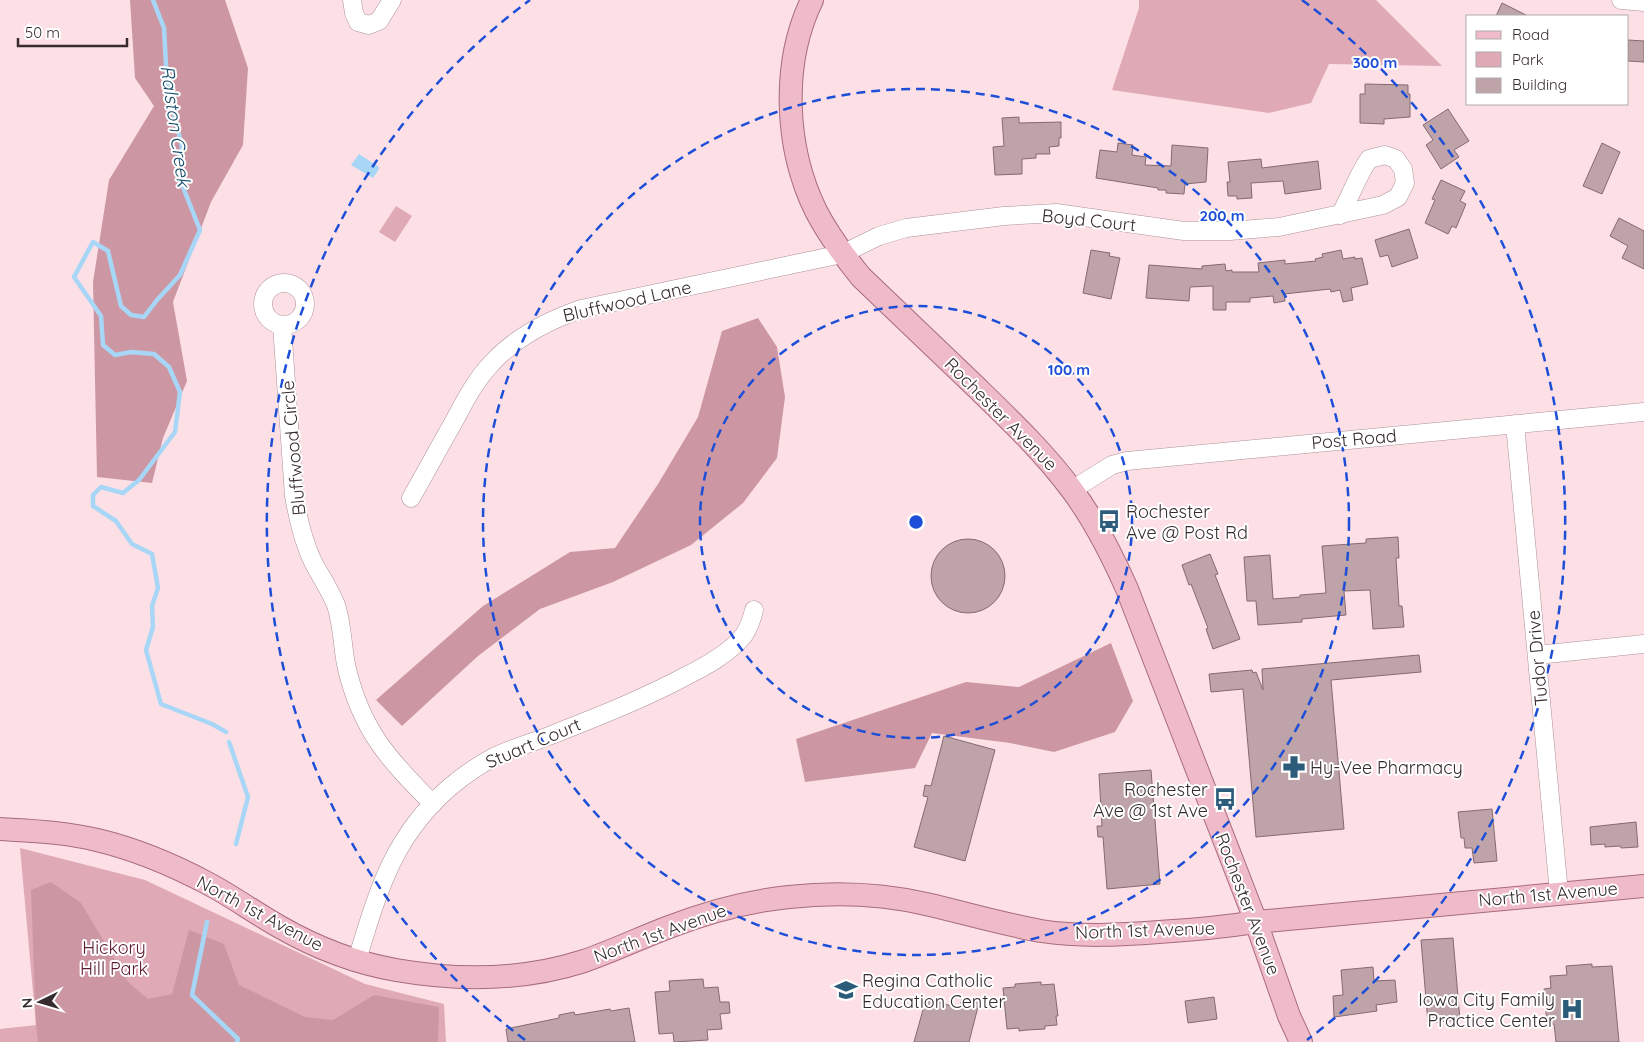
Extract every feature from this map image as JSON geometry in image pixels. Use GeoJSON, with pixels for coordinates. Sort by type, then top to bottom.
{"type":"FeatureCollection","features":[{"type":"Feature","properties":{"kind":"main road","name":"Rochester Avenue"},"geometry":{"type":"LineString","coordinates":[[812,0],[801,30],[795,56],[791,108],[798,160],[805,185],[815,209],[842,254],[862,277],[1023,432],[1054,466],[1098,531],[1114,560],[1127,590],[1301,1042]]}},
{"type":"Feature","properties":{"kind":"main road","name":"North 1st Avenue"},"geometry":{"type":"LineString","coordinates":[[0,829],[49,832],[98,840],[152,858],[204,882],[318,946],[391,969],[430,976],[464,978],[504,977],[539,972],[580,962],[619,949],[667,927],[706,914],[732,907],[790,897],[836,894],[892,898],[1026,928],[1087,935],[1215,928],[1256,922],[1644,886]]}},
{"type":"Feature","properties":{"kind":"street"},"geometry":{"type":"LineString","coordinates":[[352,0],[358,22],[369,25],[379,21],[392,0]]}},
{"type":"Feature","properties":{"kind":"street"},"geometry":{"type":"LineString","coordinates":[[1620,0],[1644,2]]}},
{"type":"Feature","properties":{"kind":"street","name":"Boyd Court"},"geometry":{"type":"LineString","coordinates":[[842,254],[879,236],[906,228],[1004,216],[1056,213],[1162,229],[1230,231],[1279,227],[1340,215]]}},
{"type":"Feature","properties":{"kind":"street","name":"Bluffwood Lane"},"geometry":{"type":"LineString","coordinates":[[411,498],[475,383],[511,345],[533,330],[556,318],[581,309],[842,254]]}},
{"type":"Feature","properties":{"kind":"street","name":"Bluffwood Circle"},"geometry":{"type":"LineString","coordinates":[[282,325],[294,496],[304,541],[313,562],[328,586],[337,608],[346,667],[354,696],[366,723],[381,748],[400,771],[433,804]]}},
{"type":"Feature","properties":{"kind":"street","name":"Post Road"},"geometry":{"type":"LineString","coordinates":[[1072,490],[1112,465],[1127,460],[1644,412]]}},
{"type":"Feature","properties":{"kind":"street","name":"Tudor Drive"},"geometry":{"type":"LineString","coordinates":[[1515,424],[1559,893]]}},
{"type":"Feature","properties":{"kind":"street","name":"Stuart Court"},"geometry":{"type":"LineString","coordinates":[[358,960],[377,894],[398,849],[412,829],[450,787],[471,770],[495,757],[625,706],[660,690],[704,666],[729,649],[743,635],[751,622],[754,610]]}},
{"type":"Feature","properties":{"kind":"street"},"geometry":{"type":"LineString","coordinates":[[1537,655],[1644,644]]}},
{"type":"Feature","properties":{"kind":"green space"},"geometry":{"type":"Polygon","coordinates":[[[1139,0],[1376,0],[1442,66],[1329,64],[1311,103],[1269,113],[1112,90],[1139,8],[1139,0]]]}},
{"type":"Feature","properties":{"kind":"green space"},"geometry":{"type":"Polygon","coordinates":[[[396,206],[412,216],[395,242],[379,232],[396,206]]]}},
{"type":"Feature","properties":{"kind":"green space","name":"Hickory Hill Park"},"geometry":{"type":"Polygon","coordinates":[[[20,848],[145,880],[365,984],[444,1004],[446,1042],[0,1042],[0,1029],[36,1025],[20,848]]]}},
{"type":"Feature","properties":{"kind":"shaded area"},"geometry":{"type":"Polygon","coordinates":[[[130,0],[225,0],[248,68],[243,145],[211,202],[173,302],[187,381],[163,438],[152,483],[97,477],[93,282],[109,180],[154,106],[135,78],[130,0]]]}},
{"type":"Feature","properties":{"kind":"shaded area"},"geometry":{"type":"Polygon","coordinates":[[[758,318],[777,347],[785,397],[777,458],[743,503],[691,545],[613,582],[540,609],[478,656],[402,726],[376,700],[483,606],[570,552],[615,548],[658,484],[698,417],[722,331],[758,318]]]}},
{"type":"Feature","properties":{"kind":"shaded area"},"geometry":{"type":"Polygon","coordinates":[[[1111,643],[1133,701],[1115,732],[1054,752],[1010,743],[932,733],[915,768],[805,782],[796,739],[966,682],[1019,687],[1111,643]]]}},
{"type":"Feature","properties":{"kind":"shaded area"},"geometry":{"type":"Polygon","coordinates":[[[51,882],[81,903],[128,982],[148,999],[172,994],[189,930],[224,944],[239,985],[305,1017],[333,1020],[374,995],[439,1007],[438,1042],[38,1042],[31,890],[51,882]]]}},
{"type":"Feature","properties":{"kind":"water"},"geometry":{"type":"Polygon","coordinates":[[[359,154],[379,167],[373,178],[351,165],[359,154]]]}},
{"type":"Feature","properties":{"kind":"building"},"geometry":{"type":"Polygon","coordinates":[[[1502,3],[1526,15],[1496,15],[1502,3]]]}},
{"type":"Feature","properties":{"kind":"building"},"geometry":{"type":"Polygon","coordinates":[[[1629,40],[1644,41],[1644,62],[1629,61],[1629,40]]]}},
{"type":"Feature","properties":{"kind":"building"},"geometry":{"type":"Polygon","coordinates":[[[1365,84],[1408,85],[1410,117],[1384,119],[1384,124],[1360,123],[1360,94],[1365,94],[1365,84]]]}},
{"type":"Feature","properties":{"kind":"building"},"geometry":{"type":"Polygon","coordinates":[[[1448,109],[1469,141],[1454,150],[1459,157],[1441,169],[1426,145],[1433,140],[1423,125],[1448,109]]]}},
{"type":"Feature","properties":{"kind":"building"},"geometry":{"type":"Polygon","coordinates":[[[1019,117],[1019,123],[1061,122],[1059,146],[1049,147],[1050,154],[1036,154],[1036,158],[1022,159],[1022,174],[995,175],[993,147],[1004,146],[1002,118],[1019,117]]]}},
{"type":"Feature","properties":{"kind":"building"},"geometry":{"type":"Polygon","coordinates":[[[1118,143],[1133,145],[1132,155],[1146,157],[1145,165],[1171,166],[1172,145],[1208,148],[1206,182],[1185,184],[1184,194],[1166,193],[1166,190],[1158,190],[1158,188],[1096,178],[1100,150],[1117,152],[1118,143]]]}},
{"type":"Feature","properties":{"kind":"building"},"geometry":{"type":"Polygon","coordinates":[[[1602,143],[1620,152],[1602,194],[1583,186],[1602,143]]]}},
{"type":"Feature","properties":{"kind":"building"},"geometry":{"type":"Polygon","coordinates":[[[1261,159],[1262,168],[1318,161],[1321,189],[1285,194],[1283,181],[1251,183],[1252,198],[1237,199],[1237,196],[1228,196],[1227,182],[1230,182],[1228,162],[1261,159]]]}},
{"type":"Feature","properties":{"kind":"building"},"geometry":{"type":"Polygon","coordinates":[[[1441,180],[1465,191],[1460,201],[1466,204],[1456,228],[1452,226],[1448,234],[1425,223],[1435,200],[1432,199],[1441,180]]]}},
{"type":"Feature","properties":{"kind":"building"},"geometry":{"type":"Polygon","coordinates":[[[1619,218],[1644,231],[1644,269],[1622,258],[1628,246],[1610,236],[1619,218]]]}},
{"type":"Feature","properties":{"kind":"building"},"geometry":{"type":"Polygon","coordinates":[[[1409,229],[1418,258],[1392,267],[1388,255],[1380,257],[1375,240],[1409,229]]]}},
{"type":"Feature","properties":{"kind":"building"},"geometry":{"type":"Polygon","coordinates":[[[1091,250],[1110,253],[1109,256],[1120,258],[1111,299],[1083,293],[1091,250]]]}},
{"type":"Feature","properties":{"kind":"building"},"geometry":{"type":"Polygon","coordinates":[[[1341,250],[1343,259],[1362,258],[1368,284],[1351,288],[1353,300],[1343,302],[1340,290],[1331,292],[1330,289],[1284,294],[1285,301],[1274,303],[1273,296],[1250,298],[1250,302],[1226,302],[1226,310],[1213,310],[1213,286],[1190,287],[1189,301],[1146,298],[1149,265],[1202,269],[1202,266],[1225,264],[1226,271],[1259,272],[1258,263],[1285,260],[1285,264],[1316,261],[1315,259],[1323,257],[1322,254],[1341,250]]]}},
{"type":"Feature","properties":{"kind":"building"},"geometry":{"type":"Polygon","coordinates":[[[1398,537],[1399,558],[1396,558],[1399,606],[1402,606],[1404,627],[1373,629],[1370,590],[1344,591],[1346,615],[1302,619],[1302,622],[1258,625],[1256,601],[1247,601],[1244,557],[1270,555],[1273,599],[1300,597],[1300,595],[1326,593],[1322,546],[1366,543],[1366,539],[1398,537]]]}},
{"type":"Feature","properties":{"kind":"building"},"geometry":{"type":"Polygon","coordinates":[[[968,539],[982,542],[994,550],[1002,562],[1005,576],[1002,590],[994,602],[982,610],[968,613],[954,610],[942,602],[934,590],[931,576],[934,562],[942,550],[954,542],[968,539]]]}},
{"type":"Feature","properties":{"kind":"building"},"geometry":{"type":"Polygon","coordinates":[[[1210,554],[1218,574],[1215,575],[1240,639],[1213,649],[1206,629],[1208,628],[1182,565],[1210,554]]]}},
{"type":"Feature","properties":{"kind":"building","name":"Hy-Vee Pharmacy"},"geometry":{"type":"Polygon","coordinates":[[[1419,655],[1421,672],[1331,680],[1344,829],[1256,837],[1243,689],[1211,692],[1209,674],[1252,670],[1253,673],[1256,672],[1263,690],[1262,669],[1419,655]]]}},
{"type":"Feature","properties":{"kind":"building"},"geometry":{"type":"Polygon","coordinates":[[[944,736],[995,750],[965,861],[914,847],[928,797],[923,796],[925,785],[931,786],[944,736]]]}},
{"type":"Feature","properties":{"kind":"building"},"geometry":{"type":"Polygon","coordinates":[[[1151,770],[1160,884],[1107,889],[1103,837],[1098,837],[1097,826],[1102,826],[1099,774],[1151,770]]]}},
{"type":"Feature","properties":{"kind":"building"},"geometry":{"type":"Polygon","coordinates":[[[1492,809],[1497,861],[1474,863],[1472,848],[1465,848],[1464,838],[1461,838],[1458,812],[1492,809]]]}},
{"type":"Feature","properties":{"kind":"building"},"geometry":{"type":"Polygon","coordinates":[[[1636,822],[1638,847],[1621,848],[1620,846],[1605,847],[1605,844],[1591,845],[1590,827],[1636,822]]]}},
{"type":"Feature","properties":{"kind":"building"},"geometry":{"type":"Polygon","coordinates":[[[1453,938],[1460,1020],[1428,1023],[1421,940],[1453,938]]]}},
{"type":"Feature","properties":{"kind":"building"},"geometry":{"type":"Polygon","coordinates":[[[1592,964],[1592,967],[1612,966],[1619,1042],[1556,1042],[1554,1024],[1547,1024],[1544,989],[1551,988],[1550,976],[1567,975],[1566,966],[1592,964]]]}},
{"type":"Feature","properties":{"kind":"building"},"geometry":{"type":"Polygon","coordinates":[[[1373,967],[1374,981],[1395,980],[1397,1002],[1376,1005],[1377,1011],[1334,1017],[1333,996],[1343,995],[1341,970],[1373,967]]]}},
{"type":"Feature","properties":{"kind":"building"},"geometry":{"type":"Polygon","coordinates":[[[703,979],[704,988],[718,987],[720,1002],[729,1002],[730,1013],[720,1014],[722,1029],[707,1030],[708,1040],[674,1042],[673,1033],[659,1034],[655,992],[670,991],[669,981],[703,979]]]}},
{"type":"Feature","properties":{"kind":"building"},"geometry":{"type":"Polygon","coordinates":[[[1041,982],[1041,985],[1054,984],[1058,1016],[1056,1016],[1057,1025],[1045,1026],[1045,1029],[1019,1031],[1019,1028],[1007,1029],[1003,988],[1015,987],[1015,984],[1041,982]]]}},
{"type":"Feature","properties":{"kind":"building"},"geometry":{"type":"Polygon","coordinates":[[[1214,997],[1217,1019],[1188,1023],[1185,1001],[1214,997]]]}},
{"type":"Feature","properties":{"kind":"building"},"geometry":{"type":"Polygon","coordinates":[[[926,999],[959,1008],[962,999],[979,1003],[969,1042],[914,1042],[926,999]]]}},
{"type":"Feature","properties":{"kind":"building"},"geometry":{"type":"Polygon","coordinates":[[[629,1008],[635,1042],[508,1042],[506,1029],[559,1018],[559,1015],[574,1012],[575,1015],[629,1008]]]}},
{"type":"Feature","properties":{"kind":"waterway","name":"Ralston Creek"},"geometry":{"type":"LineString","coordinates":[[153,0],[164,28],[167,84],[182,147],[178,161],[183,187],[200,230],[180,275],[144,317],[131,315],[121,306],[108,251],[93,242],[74,277],[101,316],[103,345],[115,355],[131,352],[154,354],[169,367],[180,392],[175,432],[139,480],[123,493],[101,487],[93,495],[93,506],[116,521],[132,544],[152,554],[158,588],[152,606],[153,627],[146,650],[161,704],[212,724],[226,732]]}},
{"type":"Feature","properties":{"kind":"waterway","name":"Ralston Creek"},"geometry":{"type":"LineString","coordinates":[[229,742],[248,797],[236,844]]}},
{"type":"Feature","properties":{"kind":"waterway","name":"Ralston Creek"},"geometry":{"type":"LineString","coordinates":[[207,922],[192,995],[238,1039],[237,1042]]}},
{"type":"Feature","properties":{"kind":"place","name":"Rochester Ave @ Post Rd"},"geometry":{"type":"Point","coordinates":[1109,521]}},
{"type":"Feature","properties":{"kind":"place","name":"Hy-Vee Pharmacy"},"geometry":{"type":"Point","coordinates":[1294,767]}},
{"type":"Feature","properties":{"kind":"place","name":"Rochester Ave @ 1st Ave"},"geometry":{"type":"Point","coordinates":[1225,799]}},
{"type":"Feature","properties":{"kind":"place","name":"Regina Catholic Education Center"},"geometry":{"type":"Point","coordinates":[846,990]}},
{"type":"Feature","properties":{"kind":"place","name":"Iowa City Family Practice Center"},"geometry":{"type":"Point","coordinates":[1572,1009]}}]}
